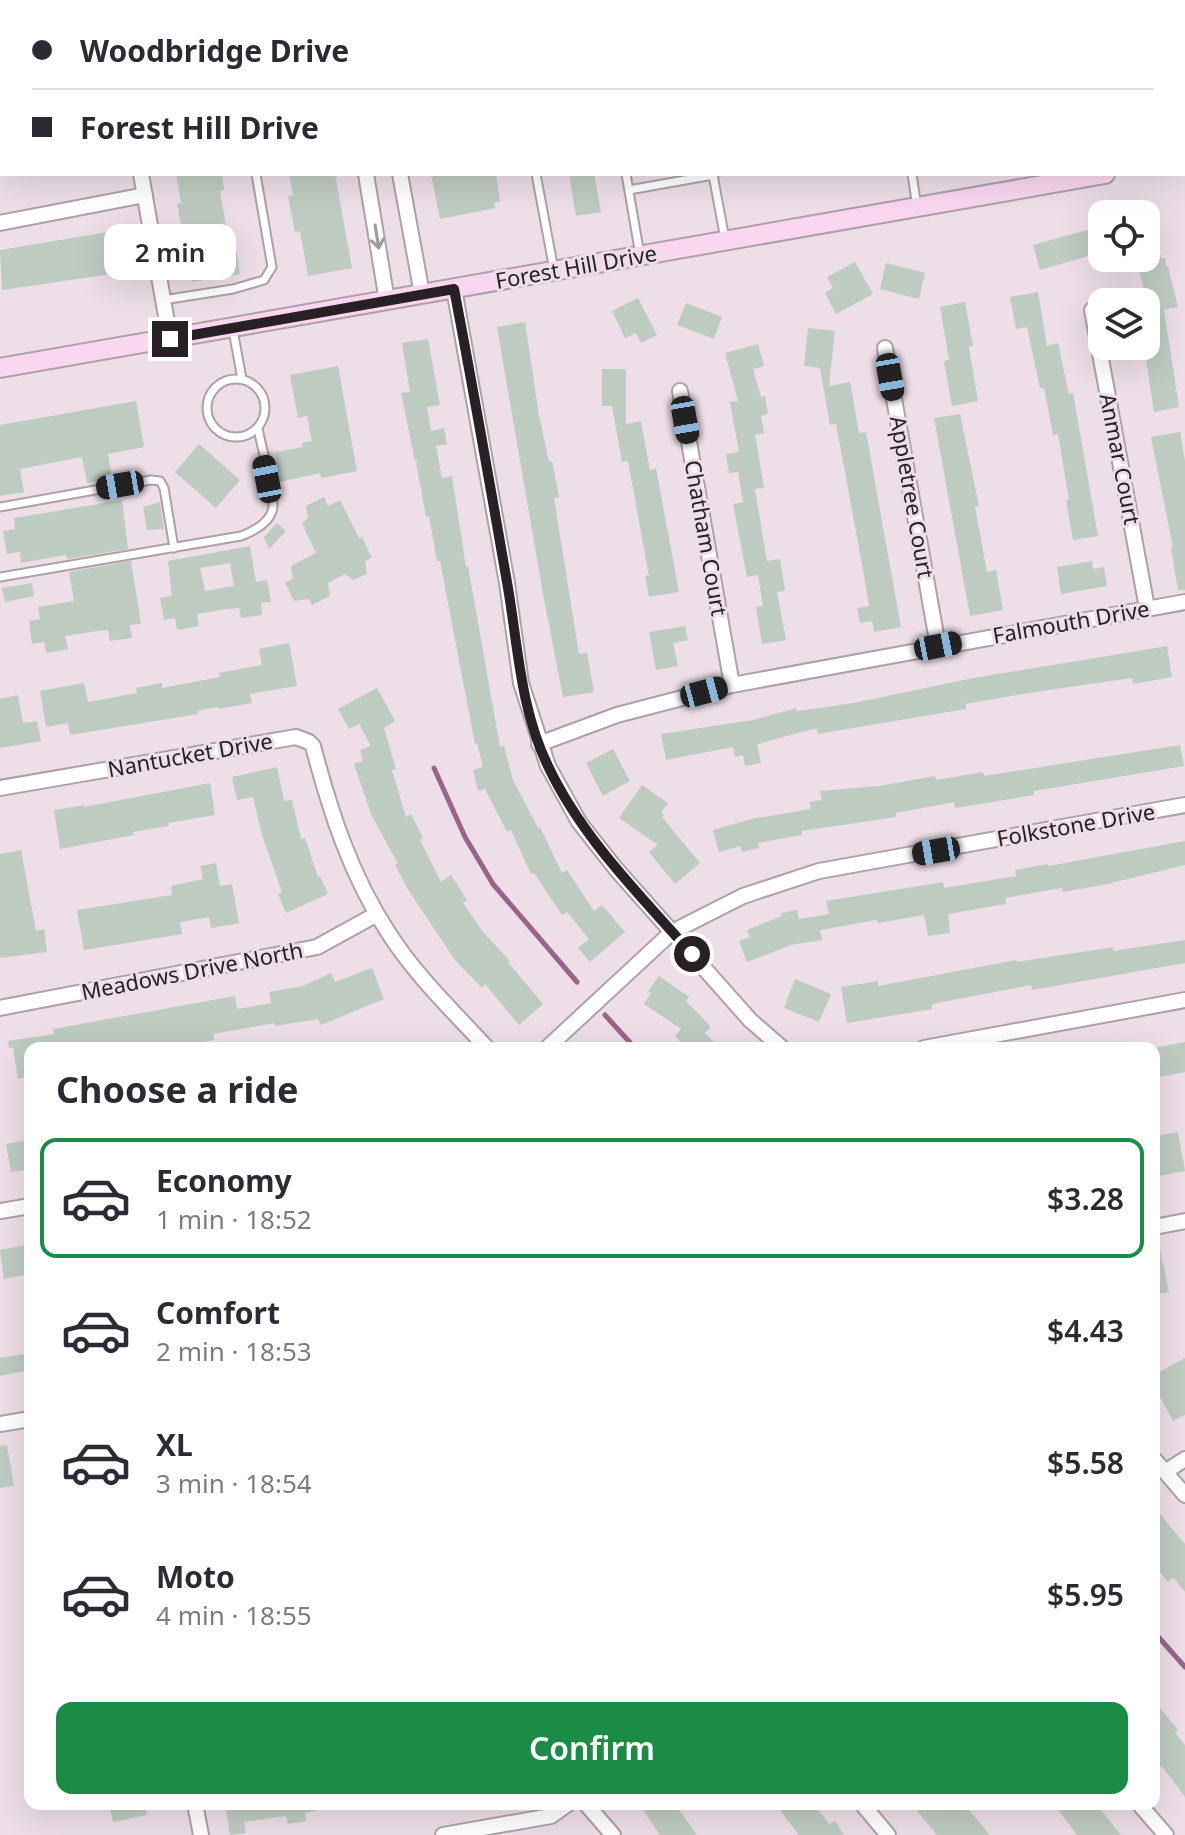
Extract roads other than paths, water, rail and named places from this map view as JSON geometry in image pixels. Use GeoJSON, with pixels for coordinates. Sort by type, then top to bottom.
{"type":"FeatureCollection","features":[{"type":"Feature","properties":{"kind":"main road","name":"Forest Hill Drive"},"geometry":{"type":"LineString","coordinates":[[0,368],[917,207],[1008,182],[1081,176]]}},
{"type":"Feature","properties":{"kind":"street"},"geometry":{"type":"LineString","coordinates":[[141,176],[170,339]]}},
{"type":"Feature","properties":{"kind":"street"},"geometry":{"type":"LineString","coordinates":[[366,176],[387,301]]}},
{"type":"Feature","properties":{"kind":"street"},"geometry":{"type":"LineString","coordinates":[[400,176],[422,294]]}},
{"type":"Feature","properties":{"kind":"street"},"geometry":{"type":"LineString","coordinates":[[0,223],[145,195]]}},
{"type":"Feature","properties":{"kind":"street"},"geometry":{"type":"LineString","coordinates":[[454,289],[507,583],[521,683],[548,766],[579,822],[616,869],[750,1020],[775,1042]]}},
{"type":"Feature","properties":{"kind":"street","name":"Appletree Court"},"geometry":{"type":"LineString","coordinates":[[885,348],[938,646]]}},
{"type":"Feature","properties":{"kind":"street","name":"Anmar Court"},"geometry":{"type":"LineString","coordinates":[[1101,360],[1147,608]]}},
{"type":"Feature","properties":{"kind":"street","name":"Chatham Court"},"geometry":{"type":"LineString","coordinates":[[680,391],[732,685]]}},
{"type":"Feature","properties":{"kind":"street","name":"Falmouth Drive"},"geometry":{"type":"LineString","coordinates":[[539,744],[617,715],[732,685],[1185,602]]}},
{"type":"Feature","properties":{"kind":"street","name":"Nantucket Drive"},"geometry":{"type":"LineString","coordinates":[[0,788],[296,737],[313,746],[327,802],[347,855],[389,934],[424,979],[482,1042]]}},
{"type":"Feature","properties":{"kind":"street","name":"Folkstone Drive"},"geometry":{"type":"LineString","coordinates":[[553,1042],[672,932],[743,896],[819,871],[1185,805]]}},
{"type":"Feature","properties":{"kind":"street","name":"Meadows Drive North"},"geometry":{"type":"LineString","coordinates":[[0,1008],[317,947],[377,914]]}},
{"type":"Feature","properties":{"kind":"street"},"geometry":{"type":"LineString","coordinates":[[970,1042],[1185,1000]]}},
{"type":"Feature","properties":{"kind":"street"},"geometry":{"type":"LineString","coordinates":[[0,1211],[24,1207]]}},
{"type":"Feature","properties":{"kind":"street"},"geometry":{"type":"LineString","coordinates":[[1160,1226],[1185,1221]]}},
{"type":"Feature","properties":{"kind":"street"},"geometry":{"type":"LineString","coordinates":[[0,1424],[24,1420]]}},
{"type":"Feature","properties":{"kind":"street"},"geometry":{"type":"LineString","coordinates":[[1165,1472],[1185,1459]]}},
{"type":"Feature","properties":{"kind":"street"},"geometry":{"type":"LineString","coordinates":[[1160,1466],[1185,1495]]}},
{"type":"Feature","properties":{"kind":"street"},"geometry":{"type":"LineString","coordinates":[[196,1810],[201,1835]]}},
{"type":"Feature","properties":{"kind":"street"},"geometry":{"type":"LineString","coordinates":[[443,1835],[551,1816],[560,1810]]}},
{"type":"Feature","properties":{"kind":"street"},"geometry":{"type":"LineString","coordinates":[[591,1810],[613,1835]]}},
{"type":"Feature","properties":{"kind":"street"},"geometry":{"type":"LineString","coordinates":[[867,1810],[888,1835]]}},
{"type":"Feature","properties":{"kind":"street"},"geometry":{"type":"LineString","coordinates":[[1144,1810],[1166,1835]]}},
{"type":"Feature","properties":{"kind":"lane"},"geometry":{"type":"LineString","coordinates":[[164,305],[264,280],[272,267],[256,176]]}},
{"type":"Feature","properties":{"kind":"lane"},"geometry":{"type":"LineString","coordinates":[[536,176],[554,271]]}},
{"type":"Feature","properties":{"kind":"lane"},"geometry":{"type":"LineString","coordinates":[[626,176],[640,256]]}},
{"type":"Feature","properties":{"kind":"lane"},"geometry":{"type":"LineString","coordinates":[[629,190],[708,176]]}},
{"type":"Feature","properties":{"kind":"lane"},"geometry":{"type":"LineString","coordinates":[[714,176],[726,241]]}},
{"type":"Feature","properties":{"kind":"lane"},"geometry":{"type":"LineString","coordinates":[[912,176],[917,207]]}},
{"type":"Feature","properties":{"kind":"lane"},"geometry":{"type":"LineString","coordinates":[[233,328],[242,379]]}},
{"type":"Feature","properties":{"kind":"lane"},"geometry":{"type":"LineString","coordinates":[[0,577],[253,532],[266,522],[273,507],[258,428],[266,409],[264,399],[252,383],[242,379],[230,379],[213,390],[208,399],[209,417],[221,433],[241,437],[258,428]]}},
{"type":"Feature","properties":{"kind":"lane"},"geometry":{"type":"LineString","coordinates":[[0,507],[151,480],[160,481],[164,488],[174,548]]}},
{"type":"Feature","properties":{"kind":"waterway"},"geometry":{"type":"LineString","coordinates":[[434,768],[465,837],[493,884],[577,982]]}},
{"type":"Feature","properties":{"kind":"waterway"},"geometry":{"type":"LineString","coordinates":[[605,1015],[630,1042]]}},
{"type":"Feature","properties":{"kind":"waterway"},"geometry":{"type":"LineString","coordinates":[[1160,1639],[1185,1667]]}}]}
